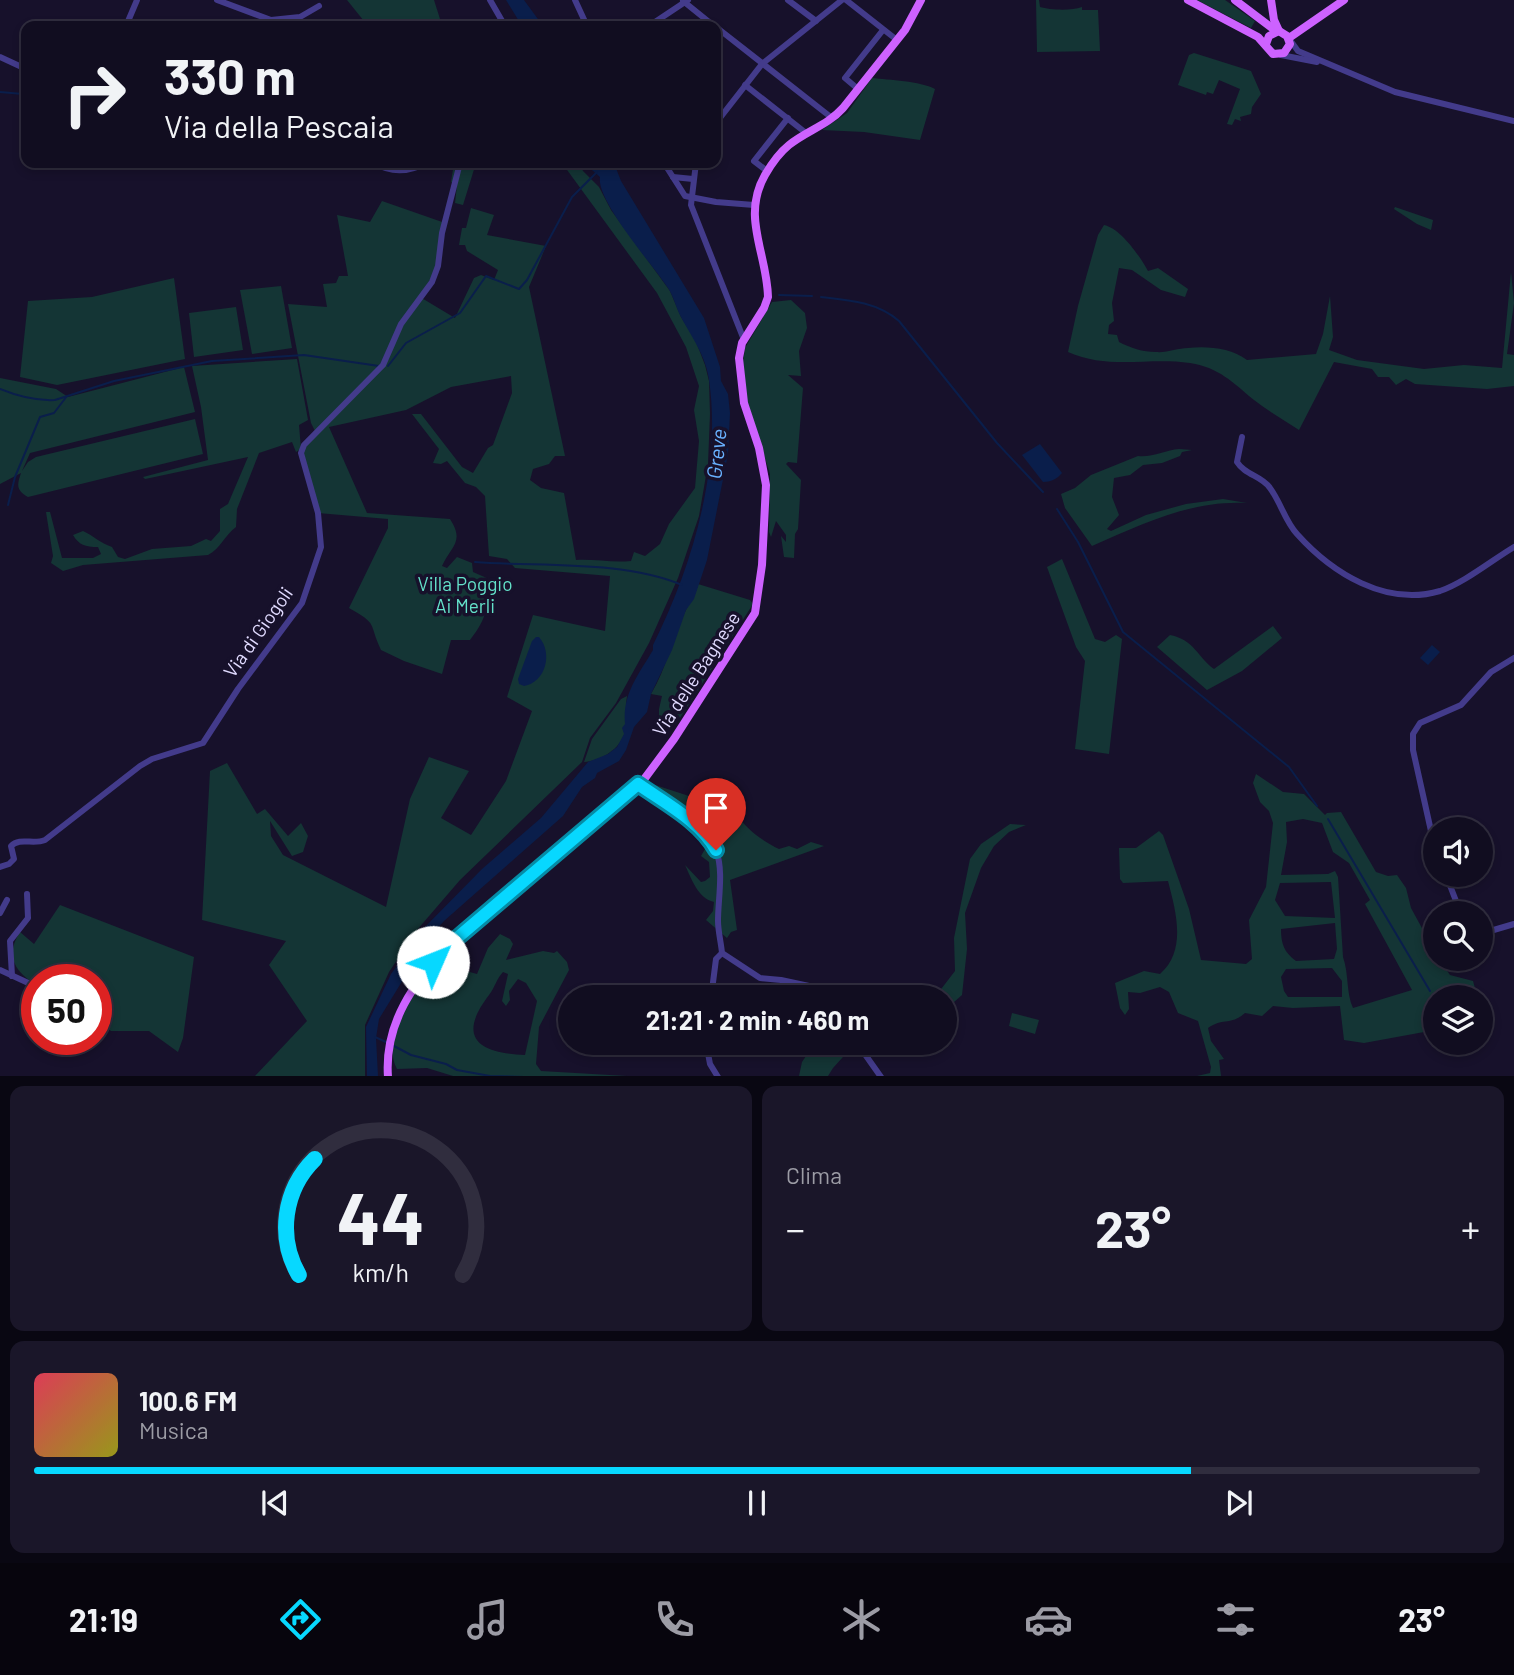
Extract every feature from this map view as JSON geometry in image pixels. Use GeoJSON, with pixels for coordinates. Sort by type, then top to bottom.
{"type":"FeatureCollection","features":[{"type":"Feature","properties":{"kind":"main road","name":"Via delle Bagnese"},"geometry":{"type":"LineString","coordinates":[[388,1076],[387,1049],[394,1024],[412,991],[433,962],[450,944],[651,772],[751,619],[757,605],[764,548],[766,485],[740,383],[739,350],[765,308],[768,297],[754,205],[757,191],[767,171],[783,150],[843,108],[897,40],[921,0]]}},
{"type":"Feature","properties":{"kind":"main road"},"geometry":{"type":"LineString","coordinates":[[1188,0],[1258,37],[1271,53],[1281,55],[1289,48],[1289,39]]}},
{"type":"Feature","properties":{"kind":"main road"},"geometry":{"type":"LineString","coordinates":[[1235,0],[1289,39]]}},
{"type":"Feature","properties":{"kind":"main road"},"geometry":{"type":"LineString","coordinates":[[1271,0],[1278,31]]}},
{"type":"Feature","properties":{"kind":"main road"},"geometry":{"type":"LineString","coordinates":[[1289,39],[1344,0]]}},
{"type":"Feature","properties":{"kind":"main road"},"geometry":{"type":"LineString","coordinates":[[1266,44],[1269,36],[1278,31]]}},
{"type":"Feature","properties":{"kind":"street"},"geometry":{"type":"LineString","coordinates":[[128,21],[137,0]]}},
{"type":"Feature","properties":{"kind":"street"},"geometry":{"type":"LineString","coordinates":[[217,0],[271,20],[300,17],[319,6]]}},
{"type":"Feature","properties":{"kind":"street"},"geometry":{"type":"LineString","coordinates":[[490,0],[502,21]]}},
{"type":"Feature","properties":{"kind":"street"},"geometry":{"type":"LineString","coordinates":[[575,0],[585,21]]}},
{"type":"Feature","properties":{"kind":"street"},"geometry":{"type":"LineString","coordinates":[[788,0],[816,21]]}},
{"type":"Feature","properties":{"kind":"street"},"geometry":{"type":"LineString","coordinates":[[721,116],[762,64],[844,0],[897,40]]}},
{"type":"Feature","properties":{"kind":"street"},"geometry":{"type":"LineString","coordinates":[[656,21],[685,1],[708,21]]}},
{"type":"Feature","properties":{"kind":"street"},"geometry":{"type":"LineString","coordinates":[[858,89],[845,78],[883,30]]}},
{"type":"Feature","properties":{"kind":"street"},"geometry":{"type":"LineString","coordinates":[[722,33],[832,118]]}},
{"type":"Feature","properties":{"kind":"street"},"geometry":{"type":"LineString","coordinates":[[1289,39],[1298,51],[1395,92],[1514,121]]}},
{"type":"Feature","properties":{"kind":"street"},"geometry":{"type":"LineString","coordinates":[[1281,55],[1328,65]]}},
{"type":"Feature","properties":{"kind":"street"},"geometry":{"type":"LineString","coordinates":[[0,57],[21,67]]}},
{"type":"Feature","properties":{"kind":"street"},"geometry":{"type":"LineString","coordinates":[[745,85],[806,133]]}},
{"type":"Feature","properties":{"kind":"street"},"geometry":{"type":"LineString","coordinates":[[767,171],[754,161],[788,118]]}},
{"type":"Feature","properties":{"kind":"street"},"geometry":{"type":"LineString","coordinates":[[385,168],[415,168]]}},
{"type":"Feature","properties":{"kind":"street","name":"Via di Giogoli"},"geometry":{"type":"LineString","coordinates":[[0,867],[15,859],[10,846],[13,843],[38,843],[45,840],[140,766],[152,759],[203,743],[237,689],[297,610],[309,586],[321,547],[318,513],[301,453],[304,445],[383,365],[401,324],[432,282],[438,266],[442,233],[459,168]]}},
{"type":"Feature","properties":{"kind":"street"},"geometry":{"type":"LineString","coordinates":[[667,168],[681,192],[690,198],[754,205]]}},
{"type":"Feature","properties":{"kind":"street"},"geometry":{"type":"LineString","coordinates":[[695,168],[690,198],[701,233],[744,340]]}},
{"type":"Feature","properties":{"kind":"street"},"geometry":{"type":"LineString","coordinates":[[673,177],[693,179]]}},
{"type":"Feature","properties":{"kind":"street"},"geometry":{"type":"LineString","coordinates":[[1242,438],[1237,462],[1241,469],[1269,485],[1286,520],[1297,534],[1329,562],[1368,588],[1395,593],[1438,592],[1514,547]]}},
{"type":"Feature","properties":{"kind":"street"},"geometry":{"type":"LineString","coordinates":[[1428,817],[1413,750],[1415,728],[1420,723],[1461,705],[1491,672],[1514,658]]}},
{"type":"Feature","properties":{"kind":"street"},"geometry":{"type":"LineString","coordinates":[[638,784],[695,825],[709,838],[716,850],[720,877],[718,924],[722,953],[760,978],[804,985]]}},
{"type":"Feature","properties":{"kind":"street"},"geometry":{"type":"LineString","coordinates":[[12,976],[10,941],[28,918],[27,894]]}},
{"type":"Feature","properties":{"kind":"street"},"geometry":{"type":"LineString","coordinates":[[0,913],[7,900]]}},
{"type":"Feature","properties":{"kind":"street"},"geometry":{"type":"LineString","coordinates":[[1493,930],[1514,924]]}},
{"type":"Feature","properties":{"kind":"street"},"geometry":{"type":"LineString","coordinates":[[713,985],[716,959],[722,953]]}},
{"type":"Feature","properties":{"kind":"street"},"geometry":{"type":"LineString","coordinates":[[0,970],[21,980]]}},
{"type":"Feature","properties":{"kind":"street"},"geometry":{"type":"LineString","coordinates":[[708,1055],[710,1064],[718,1076]]}},
{"type":"Feature","properties":{"kind":"street"},"geometry":{"type":"LineString","coordinates":[[866,1055],[881,1076]]}},
{"type":"Feature","properties":{"kind":"green space"},"geometry":{"type":"Polygon","coordinates":[[[347,0],[434,0],[440,19],[439,21],[364,21],[347,0]]]}},
{"type":"Feature","properties":{"kind":"green space"},"geometry":{"type":"Polygon","coordinates":[[[1036,0],[1039,0],[1040,7],[1044,8],[1067,10],[1082,7],[1082,10],[1098,10],[1100,51],[1037,52],[1036,0]]]}},
{"type":"Feature","properties":{"kind":"green space"},"geometry":{"type":"Polygon","coordinates":[[[1197,0],[1225,0],[1255,21],[1251,28],[1197,0]]]}},
{"type":"Feature","properties":{"kind":"green space"},"geometry":{"type":"Polygon","coordinates":[[[1194,53],[1251,71],[1261,94],[1252,107],[1251,114],[1240,117],[1241,121],[1235,119],[1232,125],[1227,124],[1240,89],[1219,80],[1213,94],[1207,92],[1206,95],[1178,85],[1189,55],[1194,53]]]}},
{"type":"Feature","properties":{"kind":"green space"},"geometry":{"type":"Polygon","coordinates":[[[872,78],[913,83],[935,89],[920,140],[864,132],[822,130],[847,113],[872,78]]]}},
{"type":"Feature","properties":{"kind":"green space"},"geometry":{"type":"Polygon","coordinates":[[[453,168],[474,168],[463,205],[455,203],[457,185],[451,182],[453,168]]]}},
{"type":"Feature","properties":{"kind":"green space","name":"Villa Poggio Ai Merli"},"geometry":{"type":"Polygon","coordinates":[[[566,168],[582,168],[599,187],[611,210],[670,291],[705,365],[709,381],[710,414],[708,464],[699,516],[678,578],[649,643],[616,703],[590,738],[582,762],[460,880],[417,930],[389,972],[365,1025],[365,1076],[255,1076],[307,1021],[269,965],[286,941],[202,920],[210,771],[227,763],[257,814],[265,809],[288,836],[301,823],[308,836],[303,852],[292,856],[270,821],[271,836],[283,855],[386,907],[410,799],[429,757],[469,771],[441,818],[471,835],[506,781],[532,711],[507,697],[533,615],[605,631],[610,576],[515,568],[507,559],[489,556],[485,496],[476,487],[465,483],[447,461],[441,464],[433,463],[439,449],[412,414],[421,414],[462,467],[473,473],[488,448],[493,445],[512,393],[511,376],[451,387],[406,410],[329,427],[367,513],[450,519],[456,539],[442,566],[447,568],[457,557],[472,563],[473,572],[489,579],[487,605],[480,625],[470,640],[451,640],[442,674],[381,650],[369,621],[349,608],[388,528],[388,519],[318,513],[301,453],[315,431],[311,423],[288,304],[327,307],[323,284],[336,283],[339,276],[348,276],[337,215],[370,222],[382,201],[445,223],[438,266],[420,297],[455,318],[474,278],[481,275],[494,280],[498,270],[467,251],[465,245],[459,245],[462,228],[466,228],[471,208],[494,215],[487,235],[546,246],[529,287],[565,456],[555,456],[549,464],[533,469],[530,480],[541,488],[564,493],[576,560],[617,562],[631,561],[634,552],[645,556],[660,544],[669,524],[695,488],[699,441],[694,410],[699,386],[686,347],[657,293],[566,168]]]}},
{"type":"Feature","properties":{"kind":"green space"},"geometry":{"type":"Polygon","coordinates":[[[1395,207],[1433,220],[1431,230],[1417,224],[1394,209],[1395,207]]]}},
{"type":"Feature","properties":{"kind":"green space"},"geometry":{"type":"Polygon","coordinates":[[[1104,225],[1123,237],[1148,271],[1158,268],[1188,289],[1185,297],[1161,290],[1132,270],[1119,268],[1112,303],[1114,321],[1109,325],[1108,334],[1117,335],[1119,342],[1123,344],[1146,351],[1211,348],[1227,350],[1247,360],[1316,354],[1323,334],[1330,296],[1333,337],[1329,350],[1357,360],[1424,369],[1464,365],[1502,368],[1511,272],[1514,303],[1507,354],[1514,355],[1514,386],[1487,389],[1415,384],[1406,379],[1396,385],[1389,377],[1378,377],[1372,369],[1334,362],[1299,430],[1210,368],[1174,362],[1113,362],[1068,352],[1098,235],[1104,225]]]}},
{"type":"Feature","properties":{"kind":"green space"},"geometry":{"type":"Polygon","coordinates":[[[174,278],[185,359],[57,385],[20,377],[28,301],[92,297],[174,278]]]}},
{"type":"Feature","properties":{"kind":"green space"},"geometry":{"type":"Polygon","coordinates":[[[281,286],[292,348],[252,354],[240,290],[281,286]]]}},
{"type":"Feature","properties":{"kind":"green space"},"geometry":{"type":"Polygon","coordinates":[[[791,300],[805,313],[807,328],[799,351],[801,376],[788,375],[803,388],[797,463],[786,464],[801,480],[794,558],[784,557],[781,536],[786,542],[786,535],[776,521],[771,537],[769,532],[770,474],[747,400],[743,363],[745,348],[772,302],[791,300]]]}},
{"type":"Feature","properties":{"kind":"green space"},"geometry":{"type":"Polygon","coordinates":[[[236,307],[243,350],[194,357],[189,313],[236,307]]]}},
{"type":"Feature","properties":{"kind":"green space"},"geometry":{"type":"Polygon","coordinates":[[[297,359],[308,420],[299,425],[301,449],[296,452],[292,442],[259,453],[237,509],[236,527],[212,552],[208,555],[83,565],[63,571],[51,563],[53,556],[46,512],[50,512],[62,558],[93,558],[101,554],[98,547],[83,545],[73,535],[83,531],[112,547],[118,557],[125,559],[152,549],[191,546],[206,539],[211,541],[220,531],[220,509],[228,504],[248,457],[145,479],[143,477],[208,460],[192,366],[297,359]]]}},
{"type":"Feature","properties":{"kind":"green space"},"geometry":{"type":"Polygon","coordinates":[[[184,367],[195,412],[30,453],[22,471],[28,462],[36,457],[195,419],[203,454],[28,497],[18,487],[21,473],[0,484],[0,378],[56,389],[68,397],[184,367]]]}},
{"type":"Feature","properties":{"kind":"green space"},"geometry":{"type":"Polygon","coordinates":[[[1179,449],[1192,450],[1182,452],[1180,456],[1162,463],[1143,465],[1130,475],[1114,478],[1112,497],[1119,515],[1107,529],[1111,531],[1146,515],[1186,504],[1223,499],[1247,503],[1187,509],[1092,546],[1065,508],[1061,494],[1075,488],[1091,475],[1138,456],[1179,449]]]}},
{"type":"Feature","properties":{"kind":"green space"},"geometry":{"type":"Polygon","coordinates":[[[1062,559],[1095,639],[1105,642],[1116,635],[1122,639],[1109,754],[1075,749],[1085,661],[1076,647],[1047,567],[1062,559]]]}},
{"type":"Feature","properties":{"kind":"green space"},"geometry":{"type":"Polygon","coordinates":[[[698,584],[750,600],[753,604],[680,718],[672,712],[659,722],[662,696],[651,694],[698,584]]]}},
{"type":"Feature","properties":{"kind":"green space"},"geometry":{"type":"Polygon","coordinates":[[[1273,626],[1282,638],[1242,671],[1207,690],[1157,647],[1170,635],[1178,637],[1214,669],[1273,626]]]}},
{"type":"Feature","properties":{"kind":"green space"},"geometry":{"type":"Polygon","coordinates":[[[627,696],[625,731],[621,741],[607,754],[584,762],[592,739],[621,699],[627,696]]]}},
{"type":"Feature","properties":{"kind":"green space"},"geometry":{"type":"Polygon","coordinates":[[[1256,774],[1283,792],[1304,794],[1325,815],[1341,812],[1376,872],[1388,876],[1397,875],[1406,888],[1411,908],[1423,930],[1423,971],[1447,971],[1450,975],[1473,981],[1474,985],[1423,985],[1423,1032],[1364,1043],[1344,1040],[1340,1006],[1273,1006],[1262,1016],[1245,1013],[1208,1028],[1211,1041],[1224,1059],[1219,1060],[1221,1076],[1197,1076],[1210,1073],[1211,1067],[1198,1021],[1178,1013],[1169,992],[1160,987],[1140,993],[1128,992],[1129,1009],[1125,1015],[1120,1008],[1115,983],[1144,971],[1160,974],[1174,954],[1177,930],[1168,881],[1123,883],[1120,879],[1119,848],[1136,848],[1159,831],[1163,835],[1189,909],[1201,960],[1246,964],[1252,959],[1249,920],[1266,887],[1273,823],[1269,811],[1260,802],[1253,783],[1256,774]],[[1303,819],[1286,822],[1287,842],[1281,875],[1328,874],[1335,871],[1338,877],[1343,957],[1353,1008],[1412,990],[1365,904],[1370,900],[1349,863],[1333,852],[1322,823],[1303,819]],[[1331,882],[1280,883],[1275,900],[1285,916],[1335,918],[1331,882]],[[1335,923],[1281,929],[1284,947],[1296,961],[1334,959],[1337,949],[1335,923]],[[1332,968],[1286,969],[1281,977],[1284,991],[1288,997],[1342,997],[1342,981],[1332,968]]]}},
{"type":"Feature","properties":{"kind":"green space"},"geometry":{"type":"Polygon","coordinates":[[[646,782],[735,811],[754,833],[779,849],[789,846],[797,849],[811,842],[824,846],[730,880],[737,930],[731,932],[727,938],[706,920],[713,911],[714,902],[700,892],[685,865],[701,882],[710,877],[709,862],[701,856],[705,849],[701,837],[639,791],[646,782]]]}},
{"type":"Feature","properties":{"kind":"green space"},"geometry":{"type":"Polygon","coordinates":[[[1010,824],[1026,825],[1009,832],[994,846],[981,868],[965,913],[967,949],[962,995],[957,999],[957,985],[944,985],[955,971],[954,938],[970,859],[981,844],[1010,824]]]}},
{"type":"Feature","properties":{"kind":"green space"},"geometry":{"type":"Polygon","coordinates":[[[60,905],[194,957],[183,1038],[178,1052],[149,1031],[112,1031],[112,964],[21,964],[21,972],[14,962],[15,940],[20,932],[34,944],[60,905]]]}},
{"type":"Feature","properties":{"kind":"green space"},"geometry":{"type":"Polygon","coordinates":[[[500,934],[510,939],[513,944],[506,960],[543,951],[557,951],[567,962],[569,970],[561,985],[558,985],[558,991],[539,1027],[536,1064],[541,1071],[627,1076],[453,1076],[427,1068],[397,1069],[393,1042],[397,1027],[412,997],[440,961],[477,974],[488,948],[500,934]],[[503,972],[474,1022],[477,1040],[495,1051],[525,1055],[537,1001],[526,983],[518,979],[509,991],[510,1000],[506,1006],[502,1001],[508,974],[503,972]]]}},
{"type":"Feature","properties":{"kind":"green space"},"geometry":{"type":"Polygon","coordinates":[[[1012,1013],[1039,1020],[1035,1034],[1009,1026],[1012,1013]]]}},
{"type":"Feature","properties":{"kind":"green space"},"geometry":{"type":"Polygon","coordinates":[[[807,1055],[845,1055],[828,1076],[799,1076],[807,1055]]]}},
{"type":"Feature","properties":{"kind":"water"},"geometry":{"type":"Polygon","coordinates":[[[506,0],[524,0],[539,21],[519,21],[506,0]]]}},
{"type":"Feature","properties":{"kind":"water","name":"Greve"},"geometry":{"type":"Polygon","coordinates":[[[590,168],[616,168],[621,181],[704,318],[720,367],[721,381],[728,394],[728,454],[707,560],[694,599],[686,610],[672,650],[651,694],[647,712],[634,727],[619,761],[597,773],[595,778],[582,787],[563,816],[444,921],[428,939],[379,1019],[376,1038],[378,1076],[367,1076],[366,1027],[391,974],[424,928],[482,869],[541,818],[588,762],[617,747],[624,734],[622,728],[625,724],[629,694],[653,650],[680,583],[700,516],[711,448],[712,413],[705,363],[668,288],[616,217],[601,188],[600,177],[590,168]]]}},
{"type":"Feature","properties":{"kind":"water"},"geometry":{"type":"Polygon","coordinates":[[[1040,444],[1062,473],[1043,482],[1022,455],[1040,444]]]}},
{"type":"Feature","properties":{"kind":"water"},"geometry":{"type":"Polygon","coordinates":[[[539,637],[546,651],[545,666],[538,679],[524,686],[519,684],[518,679],[532,641],[539,637]]]}},
{"type":"Feature","properties":{"kind":"water"},"geometry":{"type":"Polygon","coordinates":[[[1432,645],[1440,652],[1428,665],[1420,658],[1432,645]]]}},
{"type":"Feature","properties":{"kind":"waterway"},"geometry":{"type":"LineString","coordinates":[[0,92],[21,94]]}},
{"type":"Feature","properties":{"kind":"waterway"},"geometry":{"type":"LineString","coordinates":[[388,366],[406,343],[460,313],[486,276],[519,289],[527,280],[572,197],[597,172]]}},
{"type":"Feature","properties":{"kind":"waterway"},"geometry":{"type":"LineString","coordinates":[[779,295],[812,296]]}},
{"type":"Feature","properties":{"kind":"waterway"},"geometry":{"type":"LineString","coordinates":[[821,297],[872,306],[899,321],[997,443],[1043,492]]}},
{"type":"Feature","properties":{"kind":"waterway"},"geometry":{"type":"LineString","coordinates":[[0,389],[27,398],[55,400],[114,381],[212,361],[304,355],[379,366]]}},
{"type":"Feature","properties":{"kind":"waterway"},"geometry":{"type":"LineString","coordinates":[[8,505],[15,477],[40,417],[54,413],[67,396]]}},
{"type":"Feature","properties":{"kind":"waterway"},"geometry":{"type":"LineString","coordinates":[[1057,509],[1078,542],[1123,632],[1289,767],[1317,806]]}},
{"type":"Feature","properties":{"kind":"waterway"},"geometry":{"type":"LineString","coordinates":[[475,562],[607,568],[659,577],[682,585]]}},
{"type":"Feature","properties":{"kind":"waterway"},"geometry":{"type":"LineString","coordinates":[[1328,819],[1426,985]]}},
{"type":"Feature","properties":{"kind":"waterway"},"geometry":{"type":"LineString","coordinates":[[375,1037],[386,1042]]}},
{"type":"Feature","properties":{"kind":"waterway"},"geometry":{"type":"LineString","coordinates":[[394,1046],[411,1055],[446,1064],[457,1070],[490,1076]]}},
{"type":"Feature","properties":{"kind":"route"},"geometry":{"type":"LineString","coordinates":[[433,962],[450,944],[638,784],[695,825],[709,838],[716,850]]}}]}
